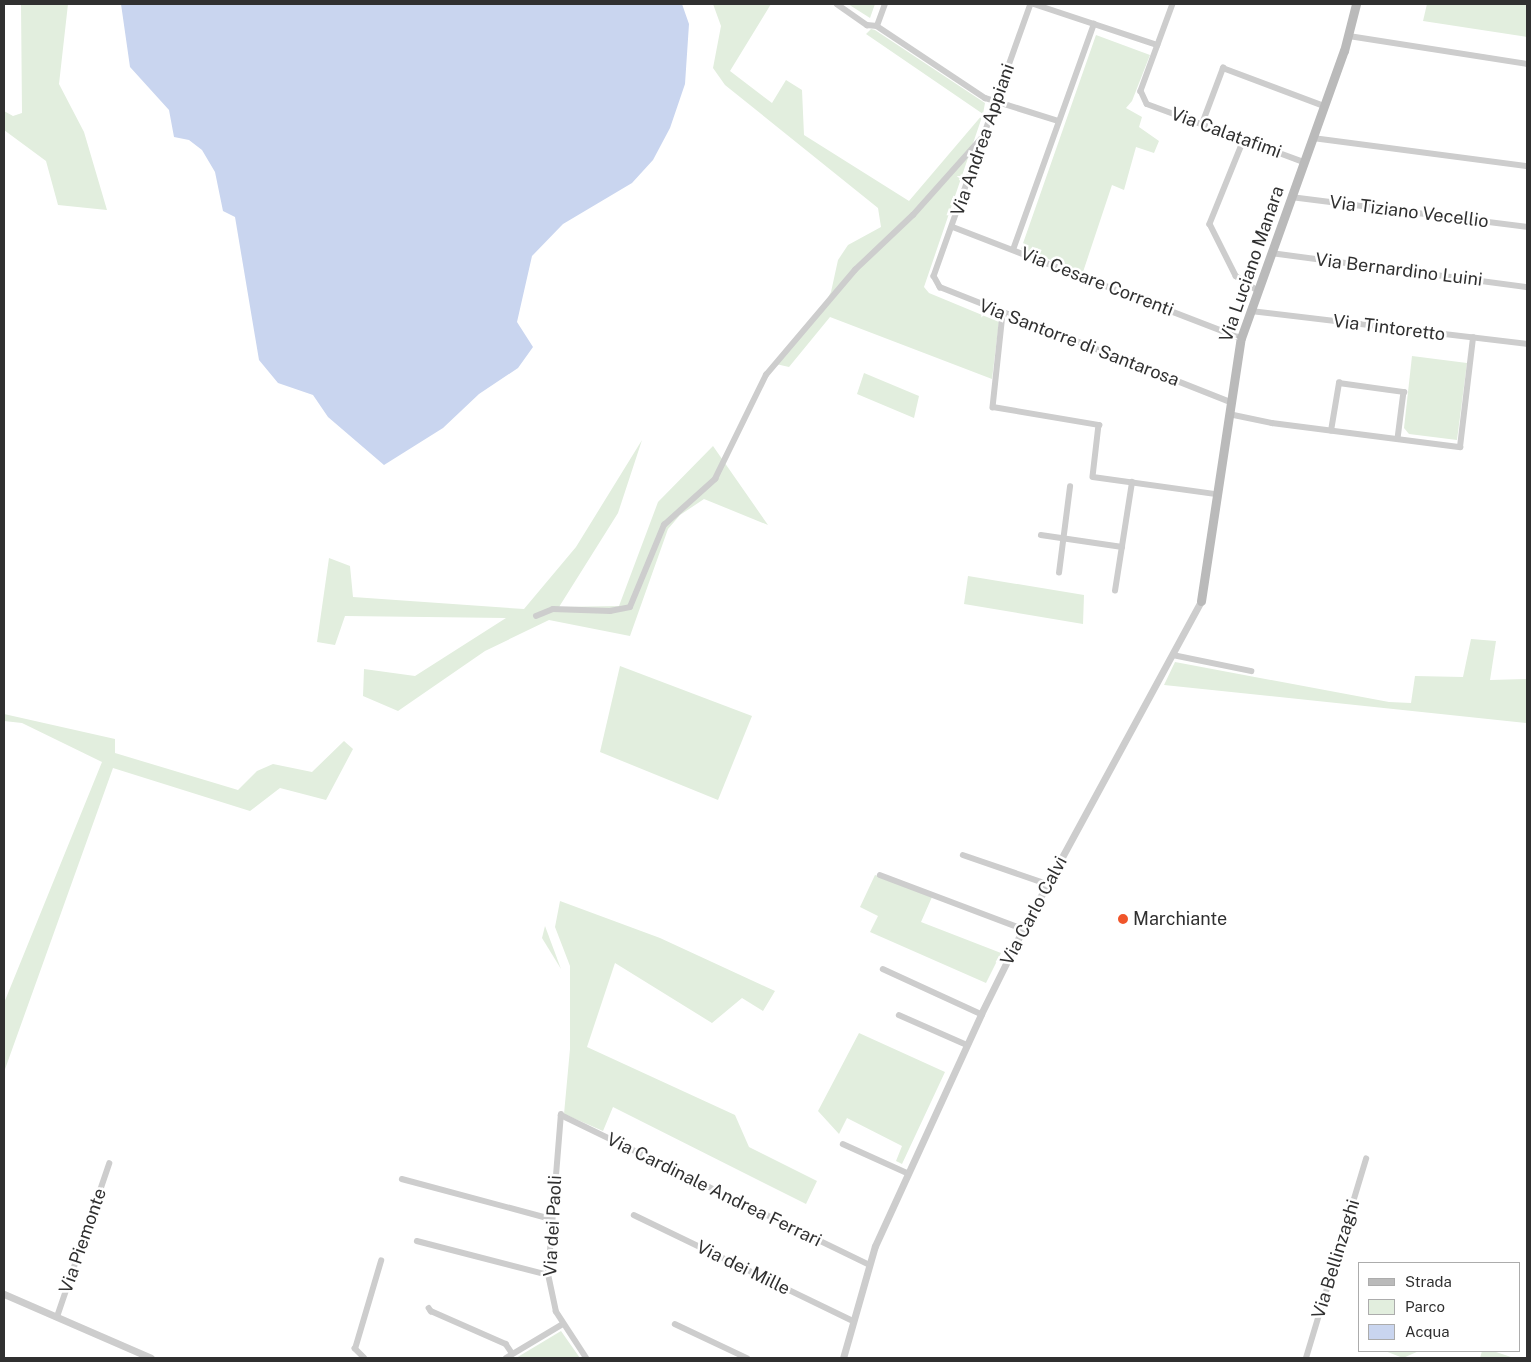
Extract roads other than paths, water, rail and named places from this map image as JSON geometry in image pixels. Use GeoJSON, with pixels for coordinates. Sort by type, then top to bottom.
{"type":"FeatureCollection","features":[{"type":"Feature","properties":{"kind":"main road","name":"Via Luciano Manara"},"geometry":{"type":"LineString","coordinates":[[1201,601],[1209,563],[1216,494],[1241,338],[1349,36],[1356,4]]}},
{"type":"Feature","properties":{"kind":"street"},"geometry":{"type":"LineString","coordinates":[[837,4],[866,24],[877,26],[986,98],[996,99],[1059,121]]}},
{"type":"Feature","properties":{"kind":"street"},"geometry":{"type":"LineString","coordinates":[[877,26],[885,4]]}},
{"type":"Feature","properties":{"kind":"street"},"geometry":{"type":"LineString","coordinates":[[1032,4],[1157,46],[1173,4]]}},
{"type":"Feature","properties":{"kind":"street","name":"Via Andrea Appiani"},"geometry":{"type":"LineString","coordinates":[[934,276],[986,133],[996,99],[1032,4]]}},
{"type":"Feature","properties":{"kind":"street"},"geometry":{"type":"LineString","coordinates":[[1013,250],[1094,24]]}},
{"type":"Feature","properties":{"kind":"street"},"geometry":{"type":"LineString","coordinates":[[1349,36],[1527,64]]}},
{"type":"Feature","properties":{"kind":"street","name":"Via Calatafimi"},"geometry":{"type":"LineString","coordinates":[[1157,46],[1141,92],[1147,104],[1304,162]]}},
{"type":"Feature","properties":{"kind":"street"},"geometry":{"type":"LineString","coordinates":[[1202,124],[1223,68],[1324,106]]}},
{"type":"Feature","properties":{"kind":"street"},"geometry":{"type":"LineString","coordinates":[[536,616],[553,609],[610,611],[630,608],[664,525],[715,479],[766,375],[824,304],[913,215],[986,133]]}},
{"type":"Feature","properties":{"kind":"street"},"geometry":{"type":"LineString","coordinates":[[1313,138],[1527,166]]}},
{"type":"Feature","properties":{"kind":"street"},"geometry":{"type":"LineString","coordinates":[[1244,140],[1210,224],[1236,276],[1258,291]]}},
{"type":"Feature","properties":{"kind":"street","name":"Via Tiziano Vecellio"},"geometry":{"type":"LineString","coordinates":[[1291,197],[1527,227]]}},
{"type":"Feature","properties":{"kind":"street","name":"Via Cesare Correnti"},"geometry":{"type":"LineString","coordinates":[[953,226],[1241,338]]}},
{"type":"Feature","properties":{"kind":"street","name":"Via Bernardino Luini"},"geometry":{"type":"LineString","coordinates":[[1271,253],[1527,287]]}},
{"type":"Feature","properties":{"kind":"street","name":"Via Santorre di Santarosa"},"geometry":{"type":"LineString","coordinates":[[934,276],[940,288],[1231,402]]}},
{"type":"Feature","properties":{"kind":"street","name":"Via Tintoretto"},"geometry":{"type":"LineString","coordinates":[[1251,311],[1527,344]]}},
{"type":"Feature","properties":{"kind":"street"},"geometry":{"type":"LineString","coordinates":[[1003,314],[993,407],[1099,425],[1093,477],[1216,494]]}},
{"type":"Feature","properties":{"kind":"street"},"geometry":{"type":"LineString","coordinates":[[1229,414],[1331,431],[1460,447],[1473,338]]}},
{"type":"Feature","properties":{"kind":"street"},"geometry":{"type":"LineString","coordinates":[[1331,431],[1339,383],[1404,392],[1398,439]]}},
{"type":"Feature","properties":{"kind":"street"},"geometry":{"type":"LineString","coordinates":[[1115,591],[1132,482]]}},
{"type":"Feature","properties":{"kind":"street"},"geometry":{"type":"LineString","coordinates":[[1059,573],[1070,487]]}},
{"type":"Feature","properties":{"kind":"street"},"geometry":{"type":"LineString","coordinates":[[1041,535],[1122,548]]}},
{"type":"Feature","properties":{"kind":"street","name":"Via Luciano Manara"},"geometry":{"type":"LineString","coordinates":[[1173,655],[1201,601]]}},
{"type":"Feature","properties":{"kind":"street"},"geometry":{"type":"LineString","coordinates":[[1173,655],[1251,671]]}},
{"type":"Feature","properties":{"kind":"street","name":"Via Carlo Calvi"},"geometry":{"type":"LineString","coordinates":[[843,1358],[868,1264],[907,1173],[981,1014],[1022,929],[1173,655]]}},
{"type":"Feature","properties":{"kind":"street"},"geometry":{"type":"LineString","coordinates":[[963,855],[1047,884]]}},
{"type":"Feature","properties":{"kind":"street"},"geometry":{"type":"LineString","coordinates":[[880,875],[1022,929]]}},
{"type":"Feature","properties":{"kind":"street"},"geometry":{"type":"LineString","coordinates":[[883,968],[981,1014]]}},
{"type":"Feature","properties":{"kind":"street"},"geometry":{"type":"LineString","coordinates":[[899,1015],[967,1045]]}},
{"type":"Feature","properties":{"kind":"street","name":"Via dei Paoli"},"geometry":{"type":"LineString","coordinates":[[561,1115],[551,1219],[548,1275],[552,1301],[563,1324],[586,1358]]}},
{"type":"Feature","properties":{"kind":"street","name":"Via Cardinale Andrea Ferrari"},"geometry":{"type":"LineString","coordinates":[[561,1115],[868,1264]]}},
{"type":"Feature","properties":{"kind":"street"},"geometry":{"type":"LineString","coordinates":[[843,1144],[907,1173]]}},
{"type":"Feature","properties":{"kind":"street","name":"Via Bellinzaghi"},"geometry":{"type":"LineString","coordinates":[[1306,1358],[1366,1160]]}},
{"type":"Feature","properties":{"kind":"street","name":"Via Piemonte"},"geometry":{"type":"LineString","coordinates":[[57,1317],[110,1164]]}},
{"type":"Feature","properties":{"kind":"street"},"geometry":{"type":"LineString","coordinates":[[402,1179],[551,1219]]}},
{"type":"Feature","properties":{"kind":"street","name":"Via dei Mille"},"geometry":{"type":"LineString","coordinates":[[634,1215],[852,1321]]}},
{"type":"Feature","properties":{"kind":"street"},"geometry":{"type":"LineString","coordinates":[[417,1241],[548,1275]]}},
{"type":"Feature","properties":{"kind":"street"},"geometry":{"type":"LineString","coordinates":[[364,1358],[355,1349],[381,1261]]}},
{"type":"Feature","properties":{"kind":"street"},"geometry":{"type":"LineString","coordinates":[[4,1294],[151,1358]]}},
{"type":"Feature","properties":{"kind":"street"},"geometry":{"type":"LineString","coordinates":[[429,1308],[431,1312],[506,1344],[512,1353]]}},
{"type":"Feature","properties":{"kind":"street"},"geometry":{"type":"LineString","coordinates":[[506,1358],[563,1324]]}},
{"type":"Feature","properties":{"kind":"street"},"geometry":{"type":"LineString","coordinates":[[675,1324],[746,1358]]}},
{"type":"Feature","properties":{"kind":"water"},"geometry":{"type":"Polygon","coordinates":[[[121,4],[682,4],[689,24],[685,84],[670,128],[653,160],[632,183],[563,224],[532,256],[517,322],[533,347],[518,368],[479,394],[443,428],[384,465],[328,417],[313,395],[278,383],[259,360],[235,217],[223,211],[215,172],[202,150],[189,140],[174,137],[169,110],[130,67],[121,4]]]}},
{"type":"Feature","properties":{"kind":"place","name":"Marchiante"},"geometry":{"type":"Point","coordinates":[1123,919]}}]}
